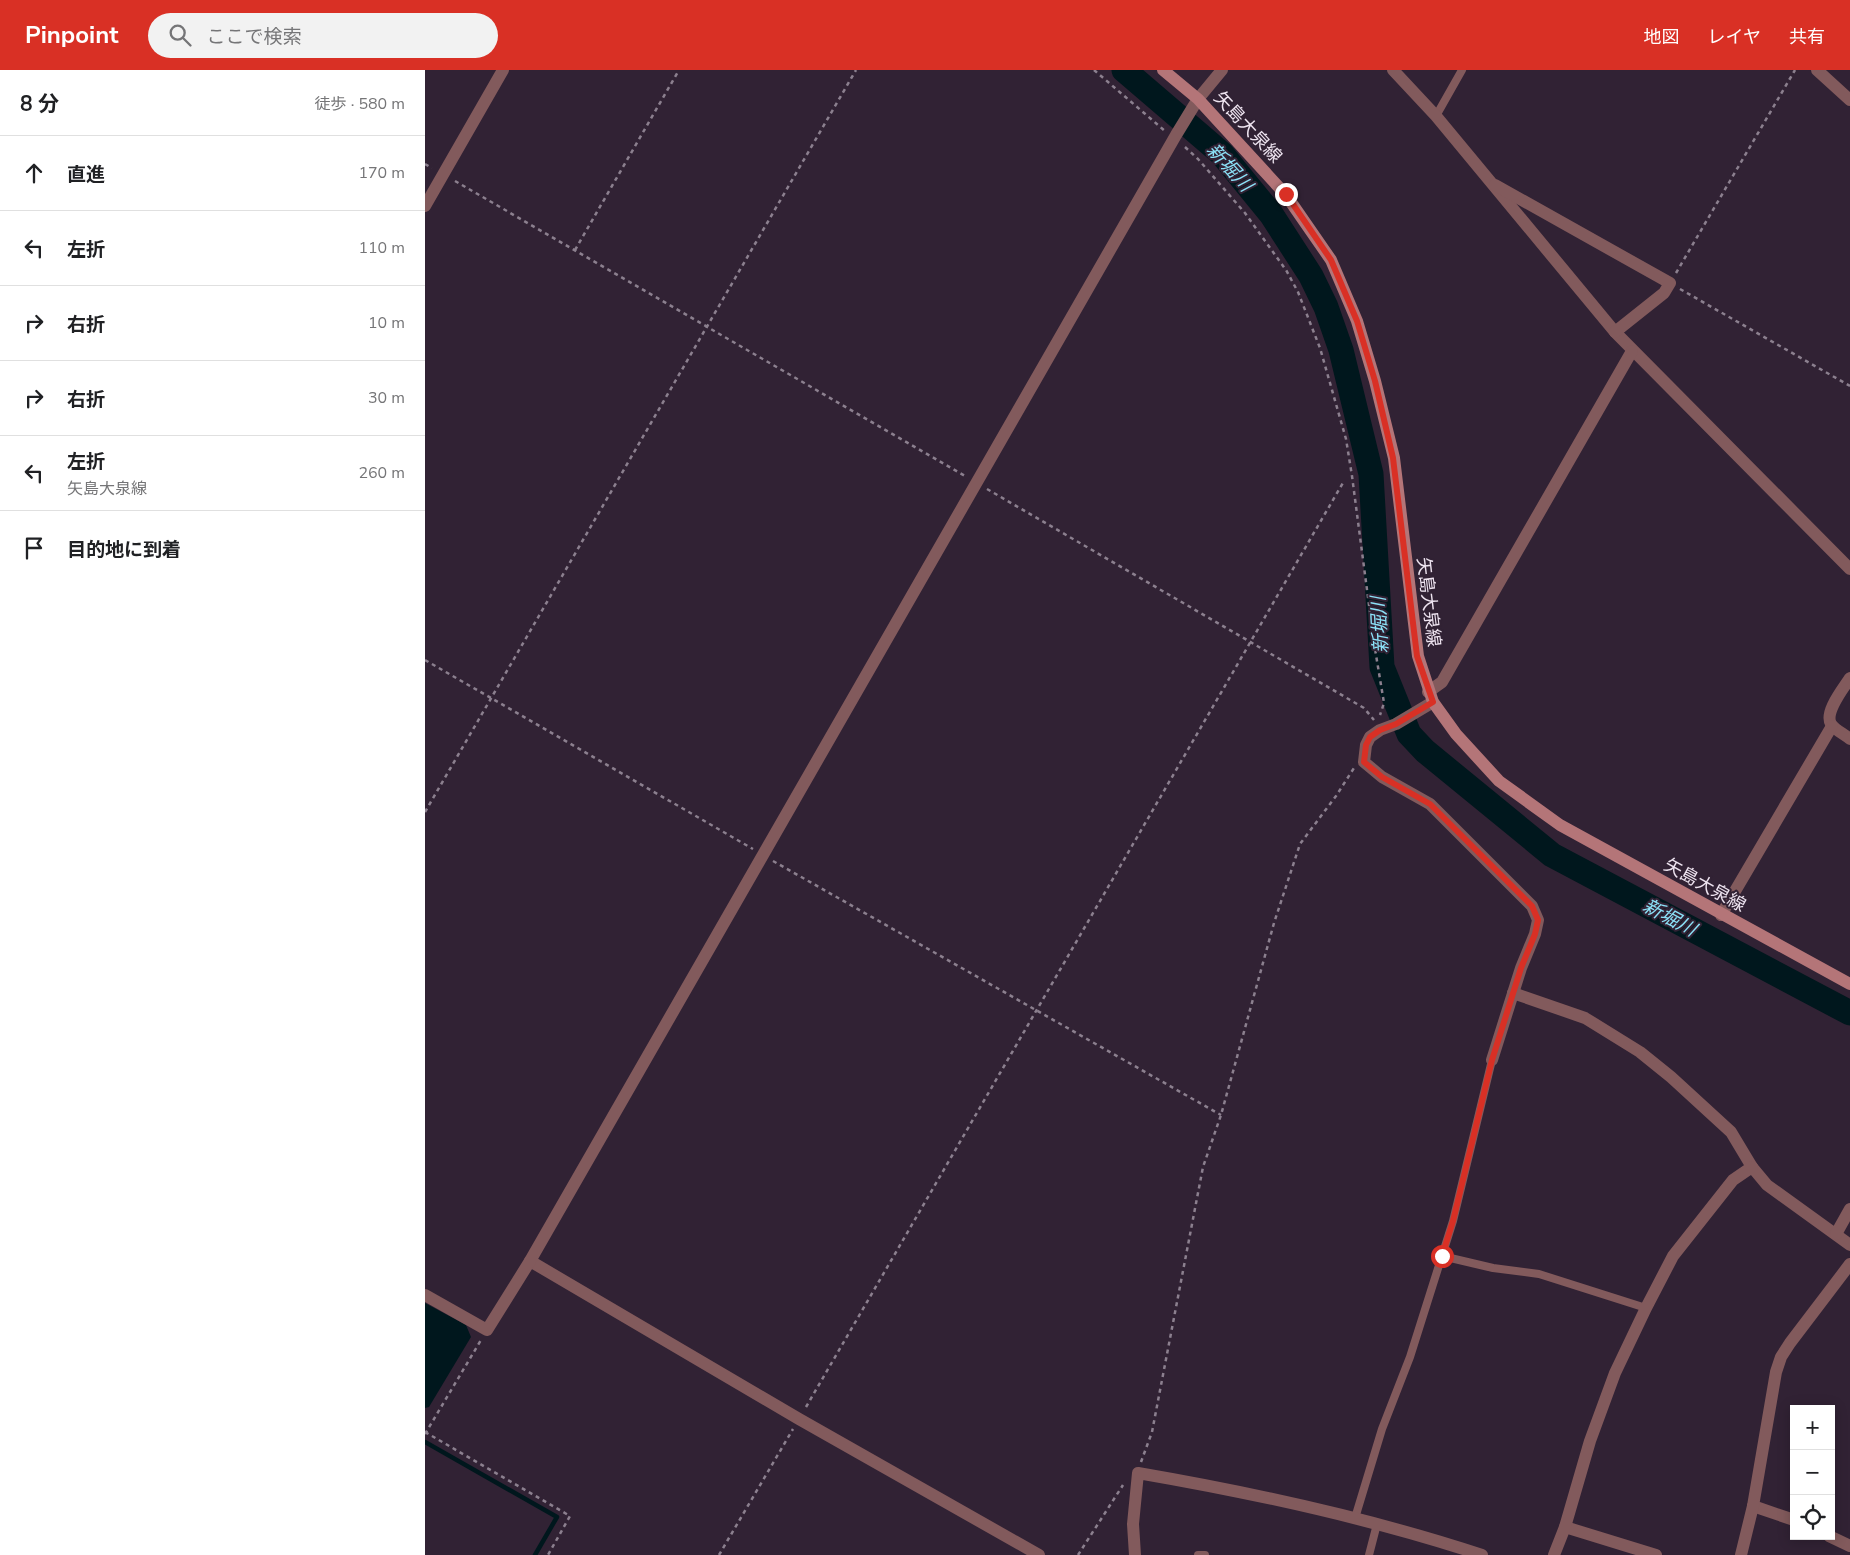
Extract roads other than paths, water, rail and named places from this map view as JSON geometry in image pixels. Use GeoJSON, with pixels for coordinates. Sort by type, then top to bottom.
{"type":"FeatureCollection","features":[{"type":"Feature","properties":{"kind":"main road","name":"矢島大泉線"},"geometry":{"type":"LineString","coordinates":[[1163,70],[1286,194],[1331,260],[1357,321],[1375,381],[1393,458],[1417,656],[1429,700],[1456,734],[1499,781],[1559,825],[1850,984]]}},
{"type":"Feature","properties":{"kind":"street"},"geometry":{"type":"LineString","coordinates":[[425,206],[503,70]]}},
{"type":"Feature","properties":{"kind":"street"},"geometry":{"type":"LineString","coordinates":[[425,1295],[487,1330],[530,1261],[1175,136],[1195,104],[1222,70]]}},
{"type":"Feature","properties":{"kind":"street"},"geometry":{"type":"LineString","coordinates":[[1393,70],[1436,116],[1632,351],[1850,569]]}},
{"type":"Feature","properties":{"kind":"street"},"geometry":{"type":"LineString","coordinates":[[1817,70],[1850,100]]}},
{"type":"Feature","properties":{"kind":"street"},"geometry":{"type":"LineString","coordinates":[[1489,181],[1670,283],[1664,293],[1615,332]]}},
{"type":"Feature","properties":{"kind":"street"},"geometry":{"type":"LineString","coordinates":[[1492,1060],[1521,968],[1535,934],[1538,920],[1532,906],[1430,804],[1382,777],[1364,762],[1366,745],[1370,737],[1380,730],[1396,724],[1429,700],[1438,687],[1632,351]]}},
{"type":"Feature","properties":{"kind":"street"},"geometry":{"type":"LineString","coordinates":[[1850,678],[1830,711],[1828,718],[1832,726],[1850,739]]}},
{"type":"Feature","properties":{"kind":"street"},"geometry":{"type":"LineString","coordinates":[[1721,915],[1832,726]]}},
{"type":"Feature","properties":{"kind":"street"},"geometry":{"type":"LineString","coordinates":[[1513,993],[1585,1018],[1640,1052],[1671,1077],[1731,1132],[1751,1167],[1767,1185],[1850,1245]]}},
{"type":"Feature","properties":{"kind":"street"},"geometry":{"type":"LineString","coordinates":[[1554,1555],[1565,1526],[1589,1441],[1615,1374],[1646,1308],[1673,1256],[1733,1180],[1751,1167]]}},
{"type":"Feature","properties":{"kind":"street"},"geometry":{"type":"LineString","coordinates":[[1836,1234],[1850,1209]]}},
{"type":"Feature","properties":{"kind":"street"},"geometry":{"type":"LineString","coordinates":[[530,1261],[799,1419],[1039,1555]]}},
{"type":"Feature","properties":{"kind":"street"},"geometry":{"type":"LineString","coordinates":[[1741,1555],[1753,1506],[1781,1357],[1850,1264]]}},
{"type":"Feature","properties":{"kind":"street"},"geometry":{"type":"LineString","coordinates":[[1135,1555],[1133,1524],[1139,1473],[1211,1485],[1355,1518],[1432,1538],[1482,1555]]}},
{"type":"Feature","properties":{"kind":"street"},"geometry":{"type":"LineString","coordinates":[[1753,1506],[1790,1519]]}},
{"type":"Feature","properties":{"kind":"street"},"geometry":{"type":"LineString","coordinates":[[1565,1526],[1656,1555]]}},
{"type":"Feature","properties":{"kind":"street"},"geometry":{"type":"LineString","coordinates":[[1835,1539],[1850,1546]]}},
{"type":"Feature","properties":{"kind":"lane"},"geometry":{"type":"LineString","coordinates":[[1436,116],[1463,70]]}},
{"type":"Feature","properties":{"kind":"lane"},"geometry":{"type":"LineString","coordinates":[[1355,1518],[1382,1429],[1410,1357],[1453,1221],[1492,1060]]}},
{"type":"Feature","properties":{"kind":"lane"},"geometry":{"type":"LineString","coordinates":[[1442,1256],[1493,1268],[1539,1274],[1646,1308]]}},
{"type":"Feature","properties":{"kind":"lane"},"geometry":{"type":"LineString","coordinates":[[1369,1555],[1377,1524]]}},
{"type":"Feature","properties":{"kind":"lane"},"geometry":{"type":"LineString","coordinates":[[1198,1555],[1205,1555]]}},
{"type":"Feature","properties":{"kind":"water"},"geometry":{"type":"Polygon","coordinates":[[[425,1303],[466,1325],[471,1337],[429,1407],[425,1408],[425,1303]]]}},
{"type":"Feature","properties":{"kind":"waterway","name":"新堀川"},"geometry":{"type":"LineString","coordinates":[[1124,70],[1222,154],[1271,214],[1311,276],[1326,307],[1341,350],[1371,474],[1382,667],[1409,734],[1425,751],[1552,855],[1850,1013]]}},
{"type":"Feature","properties":{"kind":"waterway"},"geometry":{"type":"LineString","coordinates":[[425,1442],[557,1517],[535,1555]]}}]}
